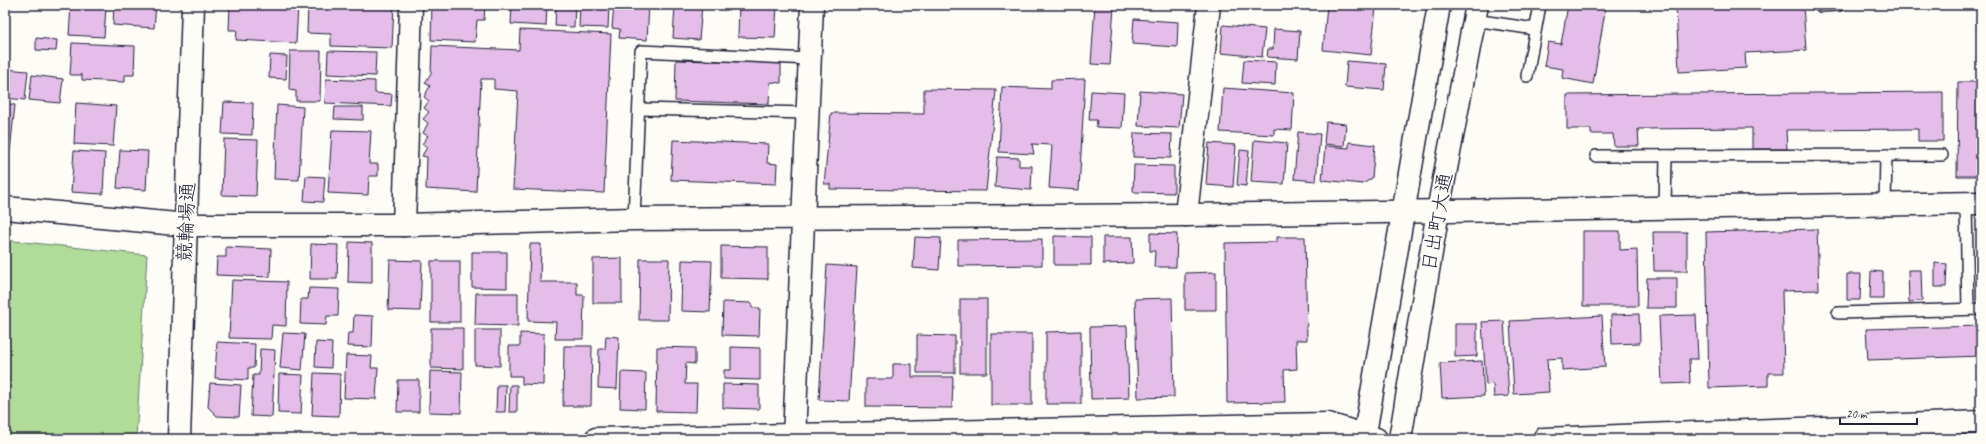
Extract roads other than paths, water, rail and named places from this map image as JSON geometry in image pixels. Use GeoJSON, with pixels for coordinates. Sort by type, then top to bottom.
{"type":"FeatureCollection","features":[{"type":"Feature","properties":{"kind":"street","name":"競輪場通"},"geometry":{"type":"LineString","coordinates":[[179,439],[193,5]]}},
{"type":"Feature","properties":{"kind":"street"},"geometry":{"type":"LineString","coordinates":[[404,224],[411,5]]}},
{"type":"Feature","properties":{"kind":"street"},"geometry":{"type":"LineString","coordinates":[[794,438],[812,5]]}},
{"type":"Feature","properties":{"kind":"street"},"geometry":{"type":"LineString","coordinates":[[1186,215],[1209,5]]}},
{"type":"Feature","properties":{"kind":"street","name":"日出町大通"},"geometry":{"type":"LineString","coordinates":[[1368,438],[1403,211],[1439,5]]}},
{"type":"Feature","properties":{"kind":"street","name":"日出町大通"},"geometry":{"type":"LineString","coordinates":[[1400,439],[1438,211],[1475,13]]}},
{"type":"Feature","properties":{"kind":"street"},"geometry":{"type":"LineString","coordinates":[[5,208],[187,225],[404,224],[634,219],[804,219],[1186,215],[1973,203]]}},
{"type":"Feature","properties":{"kind":"street"},"geometry":{"type":"LineString","coordinates":[[1544,439],[1981,422]]}},
{"type":"Feature","properties":{"kind":"street"},"geometry":{"type":"LineString","coordinates":[[596,439],[794,438],[1328,424],[1368,438]]}},
{"type":"Feature","properties":{"kind":"lane"},"geometry":{"type":"LineString","coordinates":[[1528,76],[1540,5]]}},
{"type":"Feature","properties":{"kind":"lane"},"geometry":{"type":"LineString","coordinates":[[1820,6],[1839,5]]}},
{"type":"Feature","properties":{"kind":"lane"},"geometry":{"type":"LineString","coordinates":[[1475,13],[1536,29]]}},
{"type":"Feature","properties":{"kind":"lane"},"geometry":{"type":"LineString","coordinates":[[634,219],[642,51],[810,59]]}},
{"type":"Feature","properties":{"kind":"lane"},"geometry":{"type":"LineString","coordinates":[[639,110],[808,113]]}},
{"type":"Feature","properties":{"kind":"lane"},"geometry":{"type":"LineString","coordinates":[[1885,205],[1886,155]]}},
{"type":"Feature","properties":{"kind":"lane"},"geometry":{"type":"LineString","coordinates":[[1596,156],[1942,155]]}},
{"type":"Feature","properties":{"kind":"lane"},"geometry":{"type":"LineString","coordinates":[[1665,208],[1666,156]]}},
{"type":"Feature","properties":{"kind":"lane"},"geometry":{"type":"LineString","coordinates":[[1968,309],[1973,203]]}},
{"type":"Feature","properties":{"kind":"lane"},"geometry":{"type":"LineString","coordinates":[[1838,314],[1981,309]]}}]}
